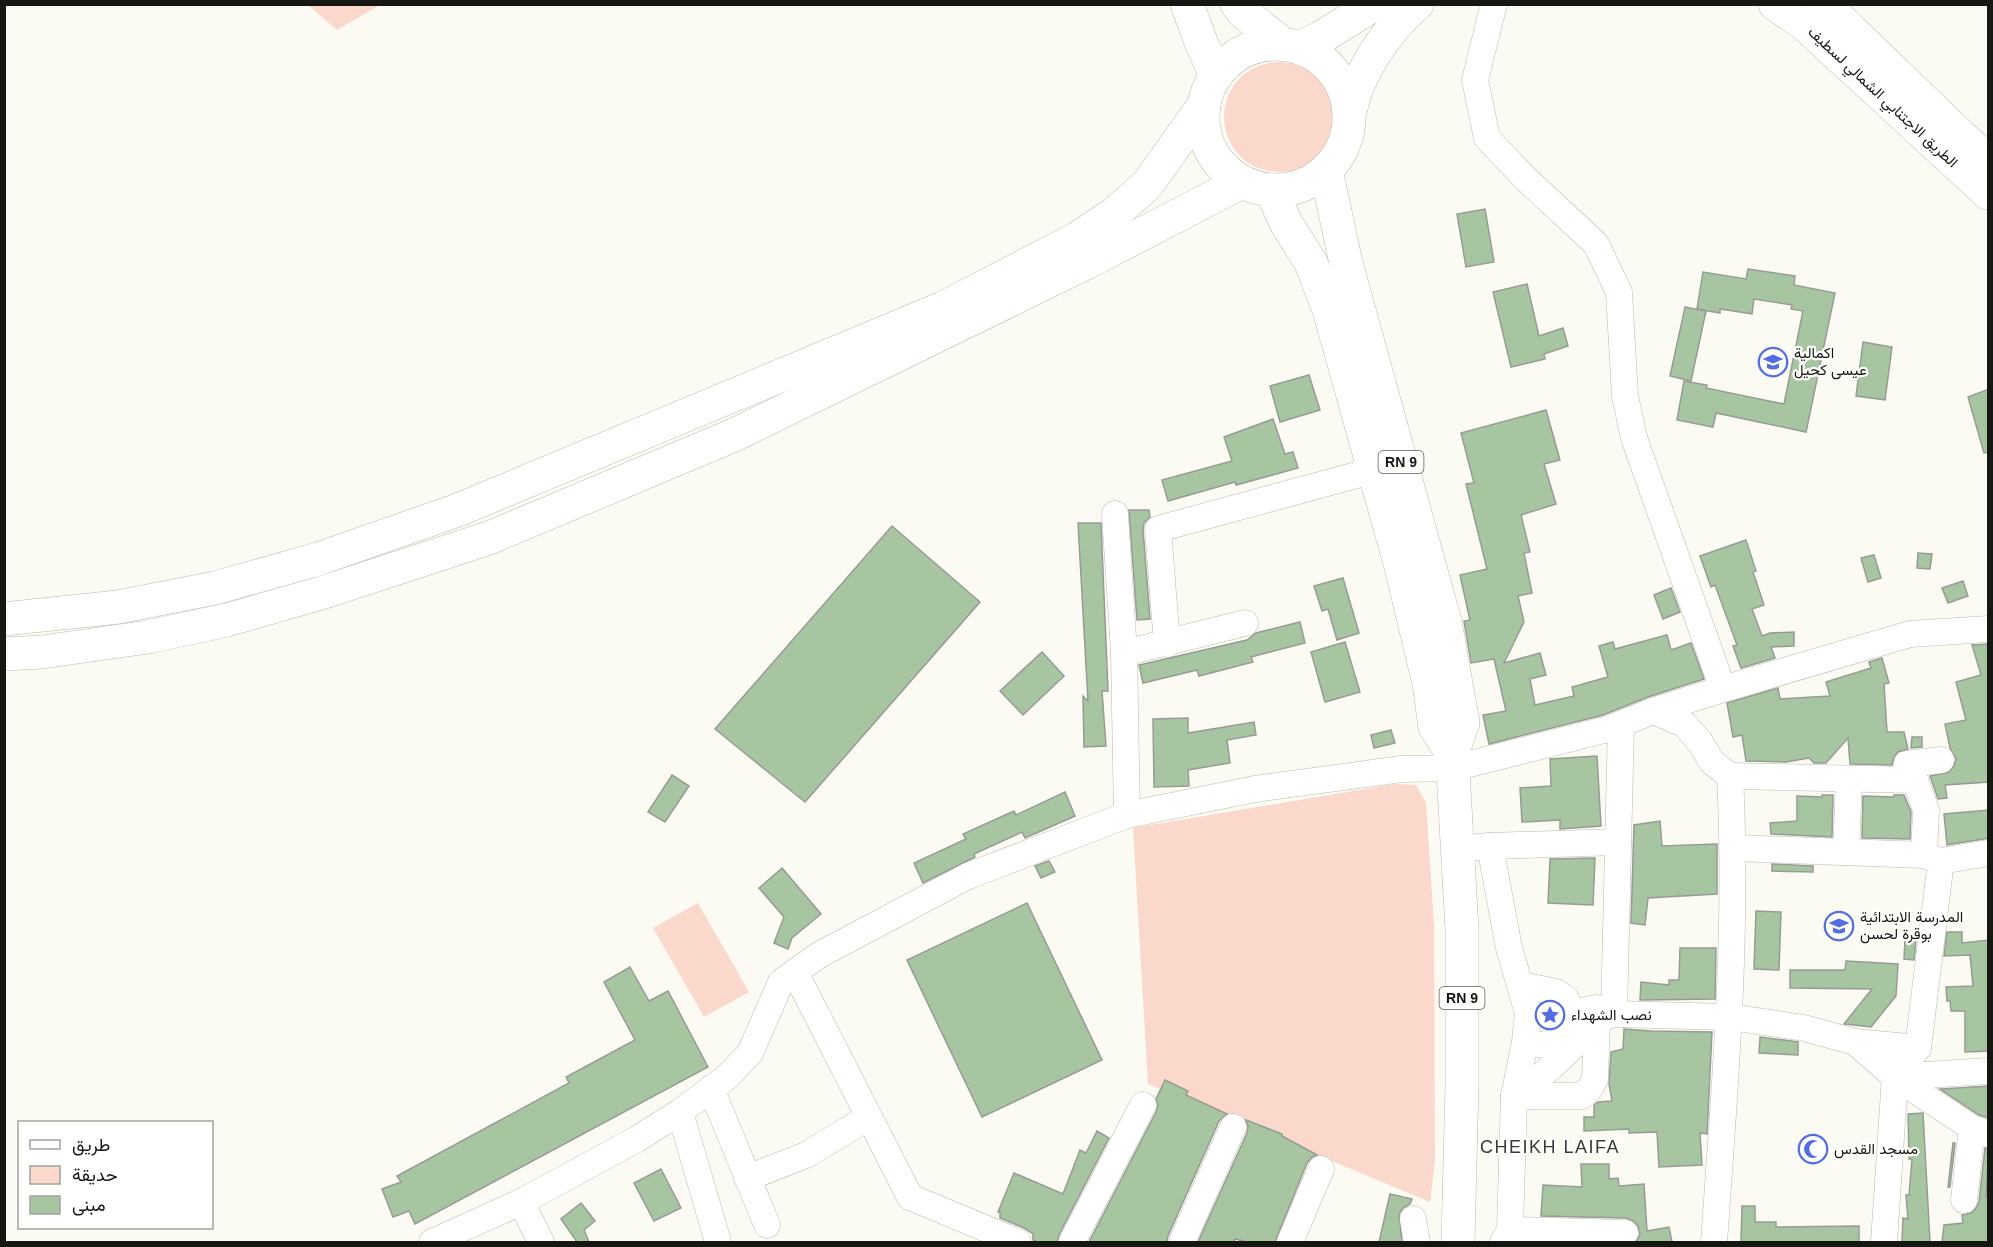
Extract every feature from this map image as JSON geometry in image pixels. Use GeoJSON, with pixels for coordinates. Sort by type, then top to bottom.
{"type":"FeatureCollection","features":[{"type":"Feature","properties":{"kind":"main road","name":"RN 9"},"geometry":{"type":"LineString","coordinates":[[1187,4],[1201,42],[1210,90],[1203,120],[1210,150],[1229,174],[1257,186],[1286,223],[1311,263],[1329,310],[1400,563],[1425,664],[1435,727],[1453,761]]}},
{"type":"Feature","properties":{"kind":"main road"},"geometry":{"type":"LineString","coordinates":[[1236,4],[1244,13],[1292,46]]}},
{"type":"Feature","properties":{"kind":"main road"},"geometry":{"type":"LineString","coordinates":[[1292,46],[1320,38],[1375,4]]}},
{"type":"Feature","properties":{"kind":"main road"},"geometry":{"type":"LineString","coordinates":[[4,654],[42,652],[148,637],[226,620],[489,538],[734,435],[1088,262],[1257,186],[1286,190],[1301,186],[1314,180],[1326,170],[1338,155],[1347,138],[1352,96],[1381,43],[1404,15],[1417,4]]}},
{"type":"Feature","properties":{"kind":"main road","name":"الطريق الاجتنابي الشمالي لسطيف"},"geometry":{"type":"LineString","coordinates":[[1775,4],[1803,23],[1989,193]]}},
{"type":"Feature","properties":{"kind":"main road","name":"الطريق الاجتنابي الشمالي لسطيف"},"geometry":{"type":"LineString","coordinates":[[1824,4],[1962,137],[1989,160]]}},
{"type":"Feature","properties":{"kind":"main road"},"geometry":{"type":"LineString","coordinates":[[4,619],[118,606],[215,588],[318,559],[458,510],[943,308],[1078,238],[1114,214],[1147,185],[1226,64],[1239,54],[1253,48],[1269,44],[1292,46],[1312,53],[1335,73],[1342,85],[1350,112]]}},
{"type":"Feature","properties":{"kind":"main road","name":"RN 9"},"geometry":{"type":"LineString","coordinates":[[1326,170],[1346,263],[1445,622],[1463,723],[1453,761],[1462,930],[1462,1084],[1458,1242]]}},
{"type":"Feature","properties":{"kind":"street"},"geometry":{"type":"LineString","coordinates":[[1494,4],[1475,80],[1487,138],[1526,179],[1596,244],[1619,292],[1625,396],[1634,438],[1723,689]]}},
{"type":"Feature","properties":{"kind":"street"},"geometry":{"type":"LineString","coordinates":[[1167,644],[1158,529],[1374,470]]}},
{"type":"Feature","properties":{"kind":"street"},"geometry":{"type":"LineString","coordinates":[[1115,514],[1124,653],[1128,815]]}},
{"type":"Feature","properties":{"kind":"street"},"geometry":{"type":"LineString","coordinates":[[1124,653],[1245,623]]}},
{"type":"Feature","properties":{"kind":"street"},"geometry":{"type":"LineString","coordinates":[[432,1242],[521,1202],[636,1139],[680,1112],[727,1077],[750,1053],[781,982],[819,955],[968,876],[1128,815],[1255,789],[1453,761],[1614,726],[1723,689],[1910,634],[1989,629]]}},
{"type":"Feature","properties":{"kind":"street"},"geometry":{"type":"LineString","coordinates":[[1653,711],[1684,724],[1700,742],[1712,762],[1730,776],[1915,780]]}},
{"type":"Feature","properties":{"kind":"street"},"geometry":{"type":"LineString","coordinates":[[1515,1096],[1582,1096],[1595,1079],[1594,1014],[1611,842],[1614,726]]}},
{"type":"Feature","properties":{"kind":"street"},"geometry":{"type":"LineString","coordinates":[[1884,1242],[1895,1077],[1918,1048],[1933,858],[1926,810],[1907,764],[1941,759]]}},
{"type":"Feature","properties":{"kind":"street"},"geometry":{"type":"LineString","coordinates":[[1714,1242],[1730,1017],[1734,848],[1730,776]]}},
{"type":"Feature","properties":{"kind":"street"},"geometry":{"type":"LineString","coordinates":[[1846,852],[1850,779]]}},
{"type":"Feature","properties":{"kind":"street"},"geometry":{"type":"LineString","coordinates":[[1458,849],[1611,842]]}},
{"type":"Feature","properties":{"kind":"street"},"geometry":{"type":"LineString","coordinates":[[1490,846],[1509,948],[1528,1013],[1515,1096],[1507,1236],[1625,1233]]}},
{"type":"Feature","properties":{"kind":"street"},"geometry":{"type":"LineString","coordinates":[[1734,848],[1933,858],[1989,853]]}},
{"type":"Feature","properties":{"kind":"street"},"geometry":{"type":"LineString","coordinates":[[795,972],[910,1197],[977,1234],[1018,1242]]}},
{"type":"Feature","properties":{"kind":"street"},"geometry":{"type":"LineString","coordinates":[[1521,985],[1556,992],[1594,1014],[1730,1017],[1804,1028],[1855,1042],[1918,1048]]}},
{"type":"Feature","properties":{"kind":"street"},"geometry":{"type":"LineString","coordinates":[[1525,1042],[1542,1047],[1559,1040],[1569,1028],[1594,1014]]}},
{"type":"Feature","properties":{"kind":"street"},"geometry":{"type":"LineString","coordinates":[[1515,1096],[1535,1082],[1571,1049],[1594,1014]]}},
{"type":"Feature","properties":{"kind":"street"},"geometry":{"type":"LineString","coordinates":[[1855,1042],[1895,1077],[1980,1131],[1964,1200]]}},
{"type":"Feature","properties":{"kind":"street"},"geometry":{"type":"LineString","coordinates":[[1895,1077],[1989,1071]]}},
{"type":"Feature","properties":{"kind":"street"},"geometry":{"type":"LineString","coordinates":[[711,1088],[767,1225]]}},
{"type":"Feature","properties":{"kind":"street"},"geometry":{"type":"LineString","coordinates":[[1072,1242],[1143,1105]]}},
{"type":"Feature","properties":{"kind":"street"},"geometry":{"type":"LineString","coordinates":[[680,1112],[718,1242]]}},
{"type":"Feature","properties":{"kind":"street"},"geometry":{"type":"LineString","coordinates":[[747,1178],[806,1155],[869,1117]]}},
{"type":"Feature","properties":{"kind":"street"},"geometry":{"type":"LineString","coordinates":[[1182,1242],[1233,1127]]}},
{"type":"Feature","properties":{"kind":"street"},"geometry":{"type":"LineString","coordinates":[[1290,1242],[1322,1169]]}},
{"type":"Feature","properties":{"kind":"street"},"geometry":{"type":"LineString","coordinates":[[521,1202],[541,1242]]}},
{"type":"Feature","properties":{"kind":"green space"},"geometry":{"type":"Polygon","coordinates":[[[308,5],[380,5],[337,30],[308,5]]]}},
{"type":"Feature","properties":{"kind":"green space"},"geometry":{"type":"Polygon","coordinates":[[[1279,62],[1300,66],[1318,78],[1330,96],[1334,117],[1330,138],[1318,156],[1300,168],[1279,172],[1258,168],[1240,156],[1228,138],[1224,117],[1228,96],[1240,78],[1258,66],[1279,62]]]}},
{"type":"Feature","properties":{"kind":"green space"},"geometry":{"type":"Polygon","coordinates":[[[1394,784],[1416,785],[1426,803],[1434,926],[1435,1161],[1430,1202],[1148,1084],[1133,828],[1394,784]]]}},
{"type":"Feature","properties":{"kind":"green space"},"geometry":{"type":"Polygon","coordinates":[[[698,903],[749,992],[704,1017],[653,928],[698,903]]]}},
{"type":"Feature","properties":{"kind":"building"},"geometry":{"type":"Polygon","coordinates":[[[1485,209],[1494,262],[1466,267],[1457,214],[1485,209]]]}},
{"type":"Feature","properties":{"kind":"building"},"geometry":{"type":"Polygon","coordinates":[[[1748,269],[1795,276],[1794,285],[1835,293],[1806,432],[1716,413],[1713,427],[1677,420],[1684,381],[1707,385],[1706,388],[1784,404],[1803,311],[1791,309],[1792,305],[1754,299],[1752,314],[1720,309],[1720,313],[1697,309],[1703,272],[1746,279],[1748,269]]]}},
{"type":"Feature","properties":{"kind":"building"},"geometry":{"type":"Polygon","coordinates":[[[1527,284],[1539,336],[1563,328],[1568,346],[1544,354],[1545,359],[1511,367],[1493,292],[1527,284]]]}},
{"type":"Feature","properties":{"kind":"building"},"geometry":{"type":"Polygon","coordinates":[[[1685,307],[1706,311],[1691,381],[1670,376],[1685,307]]]}},
{"type":"Feature","properties":{"kind":"building"},"geometry":{"type":"Polygon","coordinates":[[[1863,342],[1892,347],[1885,400],[1856,396],[1863,342]]]}},
{"type":"Feature","properties":{"kind":"building"},"geometry":{"type":"Polygon","coordinates":[[[1309,375],[1320,410],[1280,422],[1270,386],[1309,375]]]}},
{"type":"Feature","properties":{"kind":"building"},"geometry":{"type":"Polygon","coordinates":[[[1989,389],[1989,452],[1984,453],[1968,397],[1989,389]]]}},
{"type":"Feature","properties":{"kind":"building"},"geometry":{"type":"Polygon","coordinates":[[[1546,410],[1560,460],[1544,464],[1556,504],[1521,515],[1530,552],[1524,553],[1532,593],[1518,596],[1524,622],[1504,663],[1540,653],[1546,675],[1530,679],[1535,705],[1574,696],[1572,687],[1608,677],[1599,646],[1613,642],[1615,649],[1667,635],[1671,650],[1691,643],[1704,679],[1648,697],[1603,715],[1489,744],[1483,715],[1506,711],[1494,659],[1471,663],[1464,621],[1470,620],[1460,575],[1487,569],[1466,484],[1474,483],[1461,433],[1546,410]]]}},
{"type":"Feature","properties":{"kind":"building"},"geometry":{"type":"Polygon","coordinates":[[[1273,419],[1285,454],[1293,452],[1298,468],[1236,485],[1235,482],[1168,501],[1162,480],[1232,461],[1224,437],[1273,419]]]}},
{"type":"Feature","properties":{"kind":"building"},"geometry":{"type":"Polygon","coordinates":[[[1129,510],[1149,510],[1150,517],[1144,523],[1143,530],[1150,619],[1137,620],[1129,510]]]}},
{"type":"Feature","properties":{"kind":"building"},"geometry":{"type":"Polygon","coordinates":[[[1078,523],[1101,523],[1108,691],[1102,691],[1106,746],[1084,747],[1083,696],[1088,701],[1078,523]]]}},
{"type":"Feature","properties":{"kind":"building"},"geometry":{"type":"Polygon","coordinates":[[[892,526],[980,602],[805,802],[715,729],[892,526]]]}},
{"type":"Feature","properties":{"kind":"building"},"geometry":{"type":"Polygon","coordinates":[[[1746,540],[1764,605],[1752,609],[1762,636],[1770,633],[1794,632],[1794,646],[1771,647],[1775,658],[1741,668],[1733,646],[1737,645],[1715,585],[1711,587],[1700,556],[1746,540]]]}},
{"type":"Feature","properties":{"kind":"building"},"geometry":{"type":"Polygon","coordinates":[[[1918,553],[1932,554],[1930,569],[1917,568],[1918,553]]]}},
{"type":"Feature","properties":{"kind":"building"},"geometry":{"type":"Polygon","coordinates":[[[1874,555],[1881,578],[1868,582],[1861,558],[1874,555]]]}},
{"type":"Feature","properties":{"kind":"building"},"geometry":{"type":"Polygon","coordinates":[[[1343,578],[1359,633],[1337,640],[1328,609],[1322,611],[1314,586],[1343,578]]]}},
{"type":"Feature","properties":{"kind":"building"},"geometry":{"type":"Polygon","coordinates":[[[1963,581],[1968,596],[1948,603],[1942,588],[1963,581]]]}},
{"type":"Feature","properties":{"kind":"building"},"geometry":{"type":"Polygon","coordinates":[[[1671,588],[1680,612],[1663,619],[1654,595],[1671,588]]]}},
{"type":"Feature","properties":{"kind":"building"},"geometry":{"type":"Polygon","coordinates":[[[1300,622],[1305,643],[1251,657],[1253,662],[1199,676],[1197,670],[1143,683],[1139,665],[1247,640],[1256,633],[1300,622]]]}},
{"type":"Feature","properties":{"kind":"building"},"geometry":{"type":"Polygon","coordinates":[[[1345,642],[1360,692],[1325,702],[1311,652],[1345,642]]]}},
{"type":"Feature","properties":{"kind":"building"},"geometry":{"type":"Polygon","coordinates":[[[1989,644],[1989,782],[1945,785],[1947,798],[1938,799],[1930,776],[1949,772],[1956,759],[1950,748],[1945,724],[1966,720],[1956,682],[1981,675],[1972,645],[1989,644]]]}},
{"type":"Feature","properties":{"kind":"building"},"geometry":{"type":"Polygon","coordinates":[[[1042,652],[1064,676],[1023,715],[1000,691],[1042,652]]]}},
{"type":"Feature","properties":{"kind":"building"},"geometry":{"type":"Polygon","coordinates":[[[1882,658],[1889,683],[1884,684],[1887,732],[1904,732],[1908,749],[1898,752],[1892,765],[1850,764],[1848,738],[1826,763],[1814,763],[1809,758],[1786,762],[1746,761],[1742,735],[1733,737],[1727,703],[1778,688],[1780,699],[1830,696],[1826,682],[1871,668],[1869,662],[1882,658]]]}},
{"type":"Feature","properties":{"kind":"building"},"geometry":{"type":"Polygon","coordinates":[[[1188,718],[1188,733],[1254,722],[1256,735],[1227,740],[1230,763],[1188,770],[1189,786],[1154,787],[1153,719],[1188,718]]]}},
{"type":"Feature","properties":{"kind":"building"},"geometry":{"type":"Polygon","coordinates":[[[1391,730],[1395,743],[1374,748],[1371,735],[1391,730]]]}},
{"type":"Feature","properties":{"kind":"building"},"geometry":{"type":"Polygon","coordinates":[[[1912,737],[1922,737],[1922,747],[1911,748],[1912,737]]]}},
{"type":"Feature","properties":{"kind":"building"},"geometry":{"type":"Polygon","coordinates":[[[1597,756],[1601,826],[1560,829],[1560,820],[1522,822],[1520,788],[1551,786],[1550,759],[1597,756]]]}},
{"type":"Feature","properties":{"kind":"building"},"geometry":{"type":"Polygon","coordinates":[[[672,775],[689,786],[665,822],[648,812],[672,775]]]}},
{"type":"Feature","properties":{"kind":"building"},"geometry":{"type":"Polygon","coordinates":[[[1065,792],[1075,816],[1025,838],[1022,832],[974,854],[975,857],[923,883],[914,863],[966,839],[963,834],[1014,811],[1016,815],[1065,792]]]}},
{"type":"Feature","properties":{"kind":"building"},"geometry":{"type":"Polygon","coordinates":[[[1822,795],[1833,795],[1832,837],[1771,834],[1770,823],[1797,821],[1797,796],[1822,797],[1822,795]]]}},
{"type":"Feature","properties":{"kind":"building"},"geometry":{"type":"Polygon","coordinates":[[[1894,795],[1904,795],[1911,812],[1910,839],[1862,838],[1863,796],[1894,797],[1894,795]]]}},
{"type":"Feature","properties":{"kind":"building"},"geometry":{"type":"Polygon","coordinates":[[[1989,810],[1989,838],[1947,845],[1944,814],[1989,810]]]}},
{"type":"Feature","properties":{"kind":"building"},"geometry":{"type":"Polygon","coordinates":[[[1660,821],[1662,846],[1717,844],[1717,894],[1648,898],[1645,925],[1631,923],[1634,825],[1660,821]]]}},
{"type":"Feature","properties":{"kind":"building"},"geometry":{"type":"Polygon","coordinates":[[[1595,858],[1593,905],[1548,903],[1550,859],[1595,858]]]}},
{"type":"Feature","properties":{"kind":"building"},"geometry":{"type":"Polygon","coordinates":[[[1049,861],[1055,872],[1041,878],[1035,866],[1049,861]]]}},
{"type":"Feature","properties":{"kind":"building"},"geometry":{"type":"Polygon","coordinates":[[[1772,864],[1813,866],[1813,872],[1772,871],[1772,864]]]}},
{"type":"Feature","properties":{"kind":"building"},"geometry":{"type":"Polygon","coordinates":[[[782,868],[821,914],[792,938],[788,949],[774,943],[784,917],[759,888],[782,868]]]}},
{"type":"Feature","properties":{"kind":"building"},"geometry":{"type":"Polygon","coordinates":[[[1027,903],[1102,1060],[982,1117],[907,960],[1027,903]]]}},
{"type":"Feature","properties":{"kind":"building"},"geometry":{"type":"Polygon","coordinates":[[[1756,911],[1781,912],[1779,970],[1754,969],[1756,911]]]}},
{"type":"Feature","properties":{"kind":"building"},"geometry":{"type":"Polygon","coordinates":[[[1947,932],[1962,932],[1962,943],[1989,940],[1989,1051],[1965,1052],[1965,1011],[1951,1011],[1950,1001],[1947,1001],[1946,987],[1973,986],[1970,955],[1944,956],[1947,932]]]}},
{"type":"Feature","properties":{"kind":"building"},"geometry":{"type":"Polygon","coordinates":[[[1905,939],[1916,940],[1914,960],[1904,959],[1905,939]]]}},
{"type":"Feature","properties":{"kind":"building"},"geometry":{"type":"Polygon","coordinates":[[[1680,948],[1716,948],[1715,999],[1640,1000],[1641,982],[1669,985],[1669,980],[1679,980],[1680,948]]]}},
{"type":"Feature","properties":{"kind":"building"},"geometry":{"type":"Polygon","coordinates":[[[1846,961],[1898,964],[1896,996],[1871,1027],[1844,1024],[1872,989],[1790,988],[1790,970],[1845,970],[1846,961]]]}},
{"type":"Feature","properties":{"kind":"building"},"geometry":{"type":"Polygon","coordinates":[[[630,967],[649,1001],[668,991],[708,1067],[415,1224],[409,1211],[393,1217],[382,1189],[401,1182],[397,1176],[569,1083],[566,1077],[635,1040],[604,982],[630,967]]]}},
{"type":"Feature","properties":{"kind":"building"},"geometry":{"type":"Polygon","coordinates":[[[1624,1029],[1712,1032],[1707,1134],[1700,1133],[1702,1165],[1659,1167],[1657,1132],[1629,1133],[1629,1129],[1584,1131],[1584,1117],[1594,1117],[1594,1105],[1598,1102],[1612,1101],[1609,1084],[1611,1052],[1623,1049],[1624,1029]]]}},
{"type":"Feature","properties":{"kind":"building"},"geometry":{"type":"Polygon","coordinates":[[[1760,1037],[1798,1042],[1798,1055],[1759,1053],[1760,1037]]]}},
{"type":"Feature","properties":{"kind":"building"},"geometry":{"type":"Polygon","coordinates":[[[1165,1080],[1188,1091],[1186,1095],[1227,1114],[1219,1121],[1167,1242],[1089,1242],[1156,1112],[1158,1105],[1156,1099],[1165,1080]]]}},
{"type":"Feature","properties":{"kind":"building"},"geometry":{"type":"Polygon","coordinates":[[[1989,1086],[1989,1118],[1979,1115],[1940,1089],[1989,1086]]]}},
{"type":"Feature","properties":{"kind":"building"},"geometry":{"type":"Polygon","coordinates":[[[1923,1113],[1930,1242],[1902,1242],[1903,1218],[1908,1219],[1906,1195],[1909,1195],[1912,1159],[1909,1159],[1908,1114],[1923,1113]]]}},
{"type":"Feature","properties":{"kind":"building"},"geometry":{"type":"Polygon","coordinates":[[[1246,1120],[1282,1134],[1317,1155],[1307,1163],[1275,1242],[1247,1242],[1235,1239],[1234,1242],[1198,1242],[1247,1133],[1246,1120]]]}},
{"type":"Feature","properties":{"kind":"building"},"geometry":{"type":"Polygon","coordinates":[[[1097,1131],[1109,1138],[1057,1242],[1033,1240],[1033,1234],[1024,1228],[1000,1218],[1000,1212],[998,1212],[1014,1173],[1063,1194],[1080,1150],[1086,1153],[1097,1131]]]}},
{"type":"Feature","properties":{"kind":"building"},"geometry":{"type":"Polygon","coordinates":[[[1953,1143],[1955,1143],[1950,1187],[1948,1187],[1953,1143]]]}},
{"type":"Feature","properties":{"kind":"building"},"geometry":{"type":"Polygon","coordinates":[[[1985,1148],[1989,1149],[1986,1197],[1989,1197],[1989,1242],[1942,1242],[1944,1225],[1963,1223],[1962,1215],[1971,1213],[1979,1202],[1985,1148]]]}},
{"type":"Feature","properties":{"kind":"building"},"geometry":{"type":"Polygon","coordinates":[[[1581,1164],[1609,1164],[1609,1179],[1618,1178],[1619,1186],[1644,1184],[1647,1231],[1669,1227],[1672,1242],[1636,1242],[1640,1234],[1638,1226],[1626,1218],[1541,1216],[1543,1185],[1582,1187],[1581,1164]]]}},
{"type":"Feature","properties":{"kind":"building"},"geometry":{"type":"Polygon","coordinates":[[[661,1169],[681,1208],[654,1221],[634,1183],[661,1169]]]}},
{"type":"Feature","properties":{"kind":"building"},"geometry":{"type":"Polygon","coordinates":[[[1390,1194],[1412,1199],[1399,1214],[1402,1242],[1379,1242],[1390,1194]]]}},
{"type":"Feature","properties":{"kind":"building"},"geometry":{"type":"Polygon","coordinates":[[[581,1203],[595,1221],[584,1230],[589,1242],[577,1242],[561,1219],[581,1203]]]}},
{"type":"Feature","properties":{"kind":"building"},"geometry":{"type":"Polygon","coordinates":[[[1742,1206],[1755,1206],[1755,1222],[1776,1222],[1776,1227],[1859,1226],[1859,1242],[1741,1242],[1742,1206]]]}},
{"type":"Feature","properties":{"kind":"place","name":"اكمالية عيسى كحيل"},"geometry":{"type":"Point","coordinates":[1773,362]}},
{"type":"Feature","properties":{"kind":"place","name":"المدرسة الابتدائية بوقرة لحسن"},"geometry":{"type":"Point","coordinates":[1839,926]}},
{"type":"Feature","properties":{"kind":"place","name":"نصب الشهداء"},"geometry":{"type":"Point","coordinates":[1550,1015]}},
{"type":"Feature","properties":{"kind":"place","name":"مسجد القدس"},"geometry":{"type":"Point","coordinates":[1813,1149]}},
{"type":"Feature","properties":{"kind":"district","name":"CHEIKH LAIFA"},"geometry":{"type":"Point","coordinates":[1550,1147]}}]}
